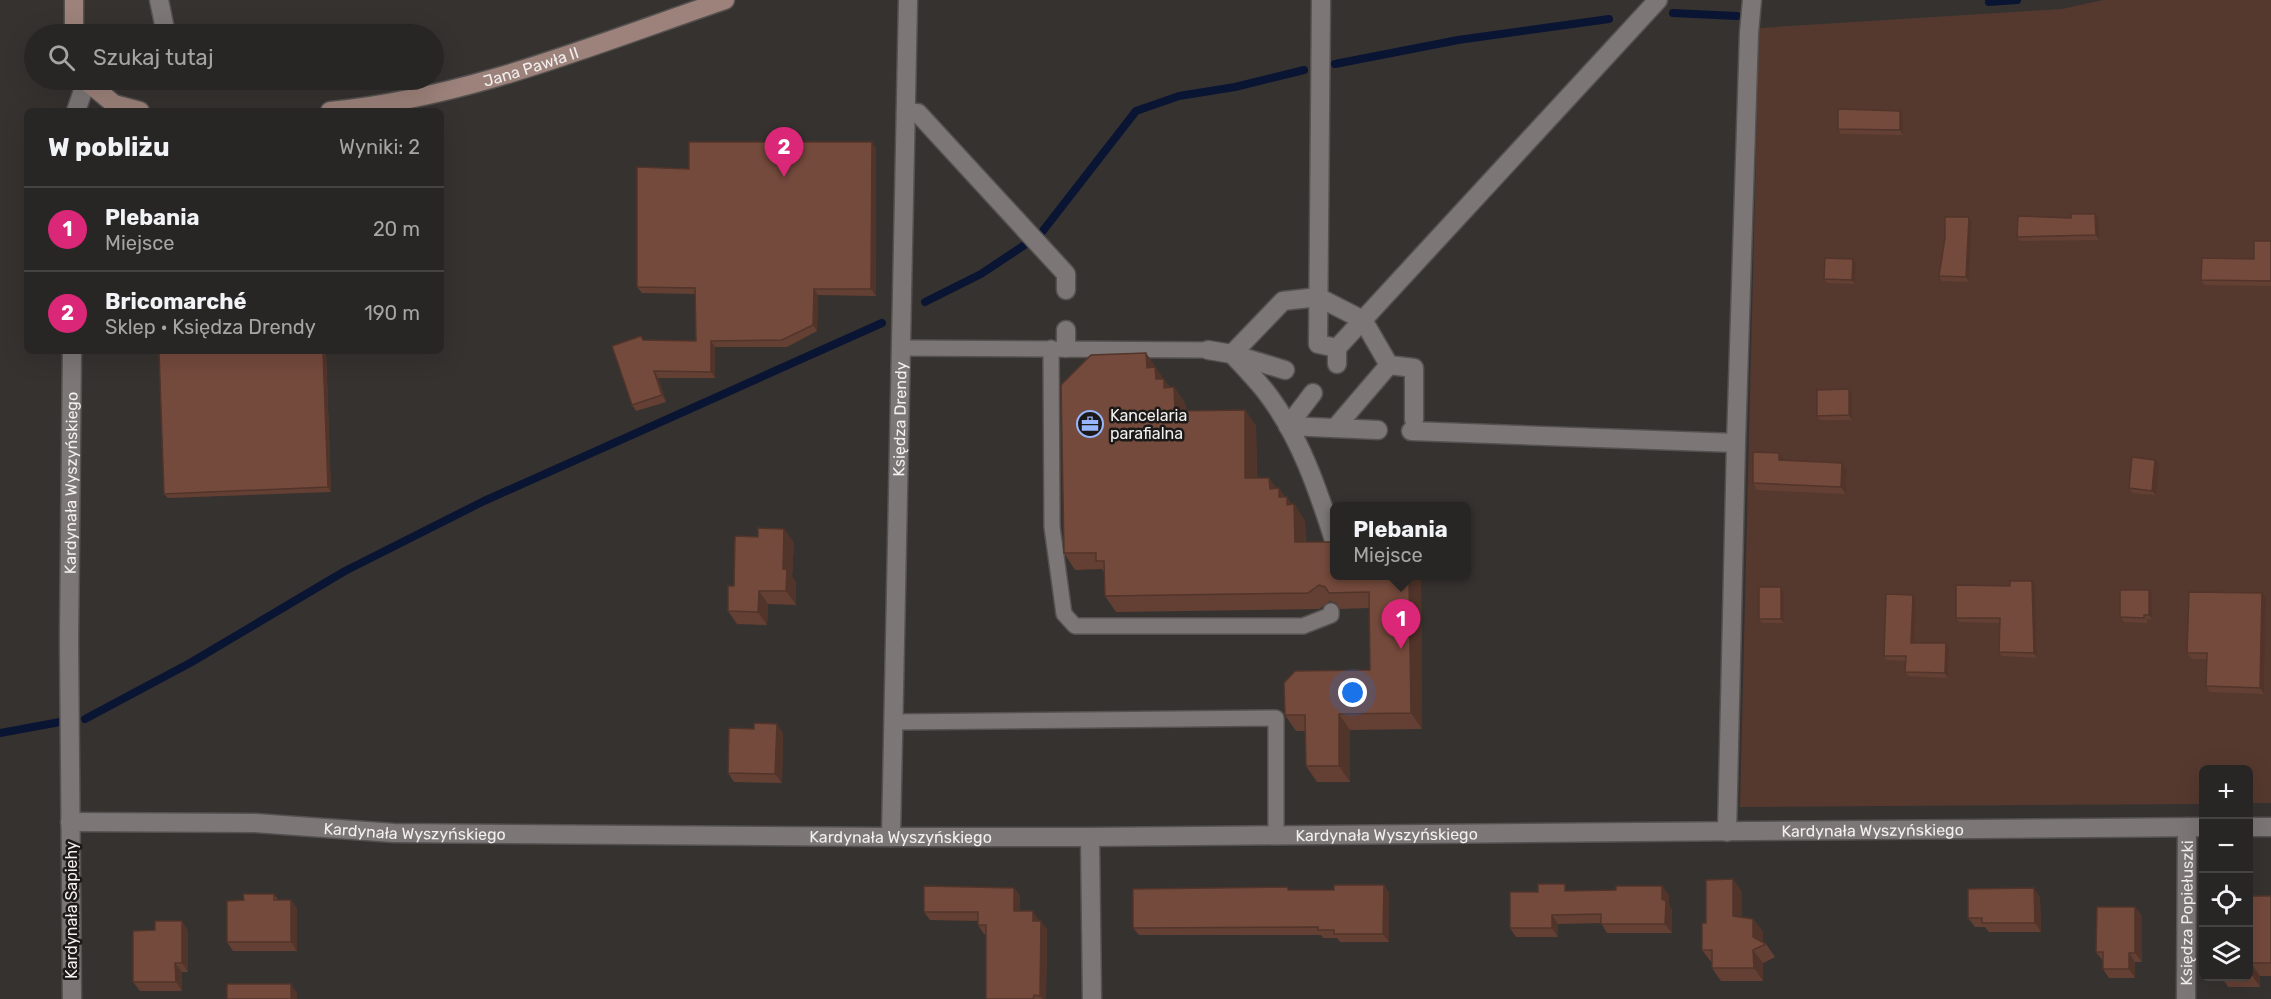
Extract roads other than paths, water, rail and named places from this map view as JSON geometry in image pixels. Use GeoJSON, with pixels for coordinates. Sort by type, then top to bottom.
{"type":"FeatureCollection","features":[{"type":"Feature","properties":{"kind":"street"},"geometry":{"type":"LineString","coordinates":[[74,24],[75,0]]}},
{"type":"Feature","properties":{"kind":"street"},"geometry":{"type":"LineString","coordinates":[[159,0],[164,24]]}},
{"type":"Feature","properties":{"kind":"street","name":"Jana Pawła II"},"geometry":{"type":"LineString","coordinates":[[360,108],[454,90],[725,0]]}},
{"type":"Feature","properties":{"kind":"street","name":"Księdza Drendy"},"geometry":{"type":"LineString","coordinates":[[891,837],[908,0]]}},
{"type":"Feature","properties":{"kind":"street"},"geometry":{"type":"LineString","coordinates":[[1321,0],[1318,344],[1337,356],[1363,320],[1658,0]]}},
{"type":"Feature","properties":{"kind":"street"},"geometry":{"type":"LineString","coordinates":[[1727,832],[1736,443],[1752,0]]}},
{"type":"Feature","properties":{"kind":"street"},"geometry":{"type":"LineString","coordinates":[[77,108],[83,90]]}},
{"type":"Feature","properties":{"kind":"street"},"geometry":{"type":"LineString","coordinates":[[97,90],[114,104],[129,108]]}},
{"type":"Feature","properties":{"kind":"street"},"geometry":{"type":"LineString","coordinates":[[906,113],[918,113],[1059,265],[1066,274],[1066,290]]}},
{"type":"Feature","properties":{"kind":"street"},"geometry":{"type":"LineString","coordinates":[[1232,354],[1283,301],[1318,297],[1363,320],[1389,364]]}},
{"type":"Feature","properties":{"kind":"street"},"geometry":{"type":"LineString","coordinates":[[1208,350],[1232,354],[1285,370]]}},
{"type":"Feature","properties":{"kind":"street","name":"Kardynała Wyszyńskiego"},"geometry":{"type":"LineString","coordinates":[[72,354],[70,822],[255,823],[394,833],[891,837],[2195,827]]}},
{"type":"Feature","properties":{"kind":"street"},"geometry":{"type":"LineString","coordinates":[[1232,354],[1266,392],[1288,426],[1313,476],[1330,528]]}},
{"type":"Feature","properties":{"kind":"street"},"geometry":{"type":"LineString","coordinates":[[1389,364],[1414,368],[1413,425],[1736,443]]}},
{"type":"Feature","properties":{"kind":"street"},"geometry":{"type":"LineString","coordinates":[[1335,428],[1389,364]]}},
{"type":"Feature","properties":{"kind":"street"},"geometry":{"type":"LineString","coordinates":[[1288,426],[1312,393]]}},
{"type":"Feature","properties":{"kind":"street"},"geometry":{"type":"LineString","coordinates":[[1288,426],[1378,430]]}},
{"type":"Feature","properties":{"kind":"street","name":"Kardynała Sapiehy"},"geometry":{"type":"LineString","coordinates":[[70,822],[72,999]]}},
{"type":"Feature","properties":{"kind":"street"},"geometry":{"type":"LineString","coordinates":[[2253,827],[2271,826]]}},
{"type":"Feature","properties":{"kind":"street","name":"Księdza Popiełuszki"},"geometry":{"type":"LineString","coordinates":[[2186,999],[2195,827]]}},
{"type":"Feature","properties":{"kind":"street"},"geometry":{"type":"LineString","coordinates":[[1090,837],[1092,999]]}},
{"type":"Feature","properties":{"kind":"lane"},"geometry":{"type":"LineString","coordinates":[[902,348],[1061,342],[1208,350]]}},
{"type":"Feature","properties":{"kind":"lane"},"geometry":{"type":"LineString","coordinates":[[1061,342],[1052,527],[1064,614],[1075,626],[1303,626],[1331,615],[1331,611]]}},
{"type":"Feature","properties":{"kind":"lane"},"geometry":{"type":"LineString","coordinates":[[894,722],[1276,718],[1276,835]]}},
{"type":"Feature","properties":{"kind":"waterway"},"geometry":{"type":"LineString","coordinates":[[1989,2],[2017,0]]}},
{"type":"Feature","properties":{"kind":"waterway"},"geometry":{"type":"LineString","coordinates":[[1673,13],[1737,16]]}},
{"type":"Feature","properties":{"kind":"waterway"},"geometry":{"type":"LineString","coordinates":[[1335,64],[1458,40],[1609,19]]}},
{"type":"Feature","properties":{"kind":"waterway"},"geometry":{"type":"LineString","coordinates":[[1042,232],[1136,111],[1179,96],[1235,87],[1304,70]]}},
{"type":"Feature","properties":{"kind":"waterway"},"geometry":{"type":"LineString","coordinates":[[925,302],[981,274],[1026,244]]}},
{"type":"Feature","properties":{"kind":"waterway"},"geometry":{"type":"LineString","coordinates":[[85,719],[190,663],[345,571],[484,501],[882,323]]}},
{"type":"Feature","properties":{"kind":"waterway"},"geometry":{"type":"LineString","coordinates":[[0,733],[60,722]]}},
{"type":"Feature","properties":{"kind":"place","name":"Bricomarché"},"geometry":{"type":"Point","coordinates":[784,177]}},
{"type":"Feature","properties":{"kind":"place","name":"Kancelaria parafialna"},"geometry":{"type":"Point","coordinates":[1090,424]}},
{"type":"Feature","properties":{"kind":"place","name":"Plebania"},"geometry":{"type":"Point","coordinates":[1401,649]}}]}
